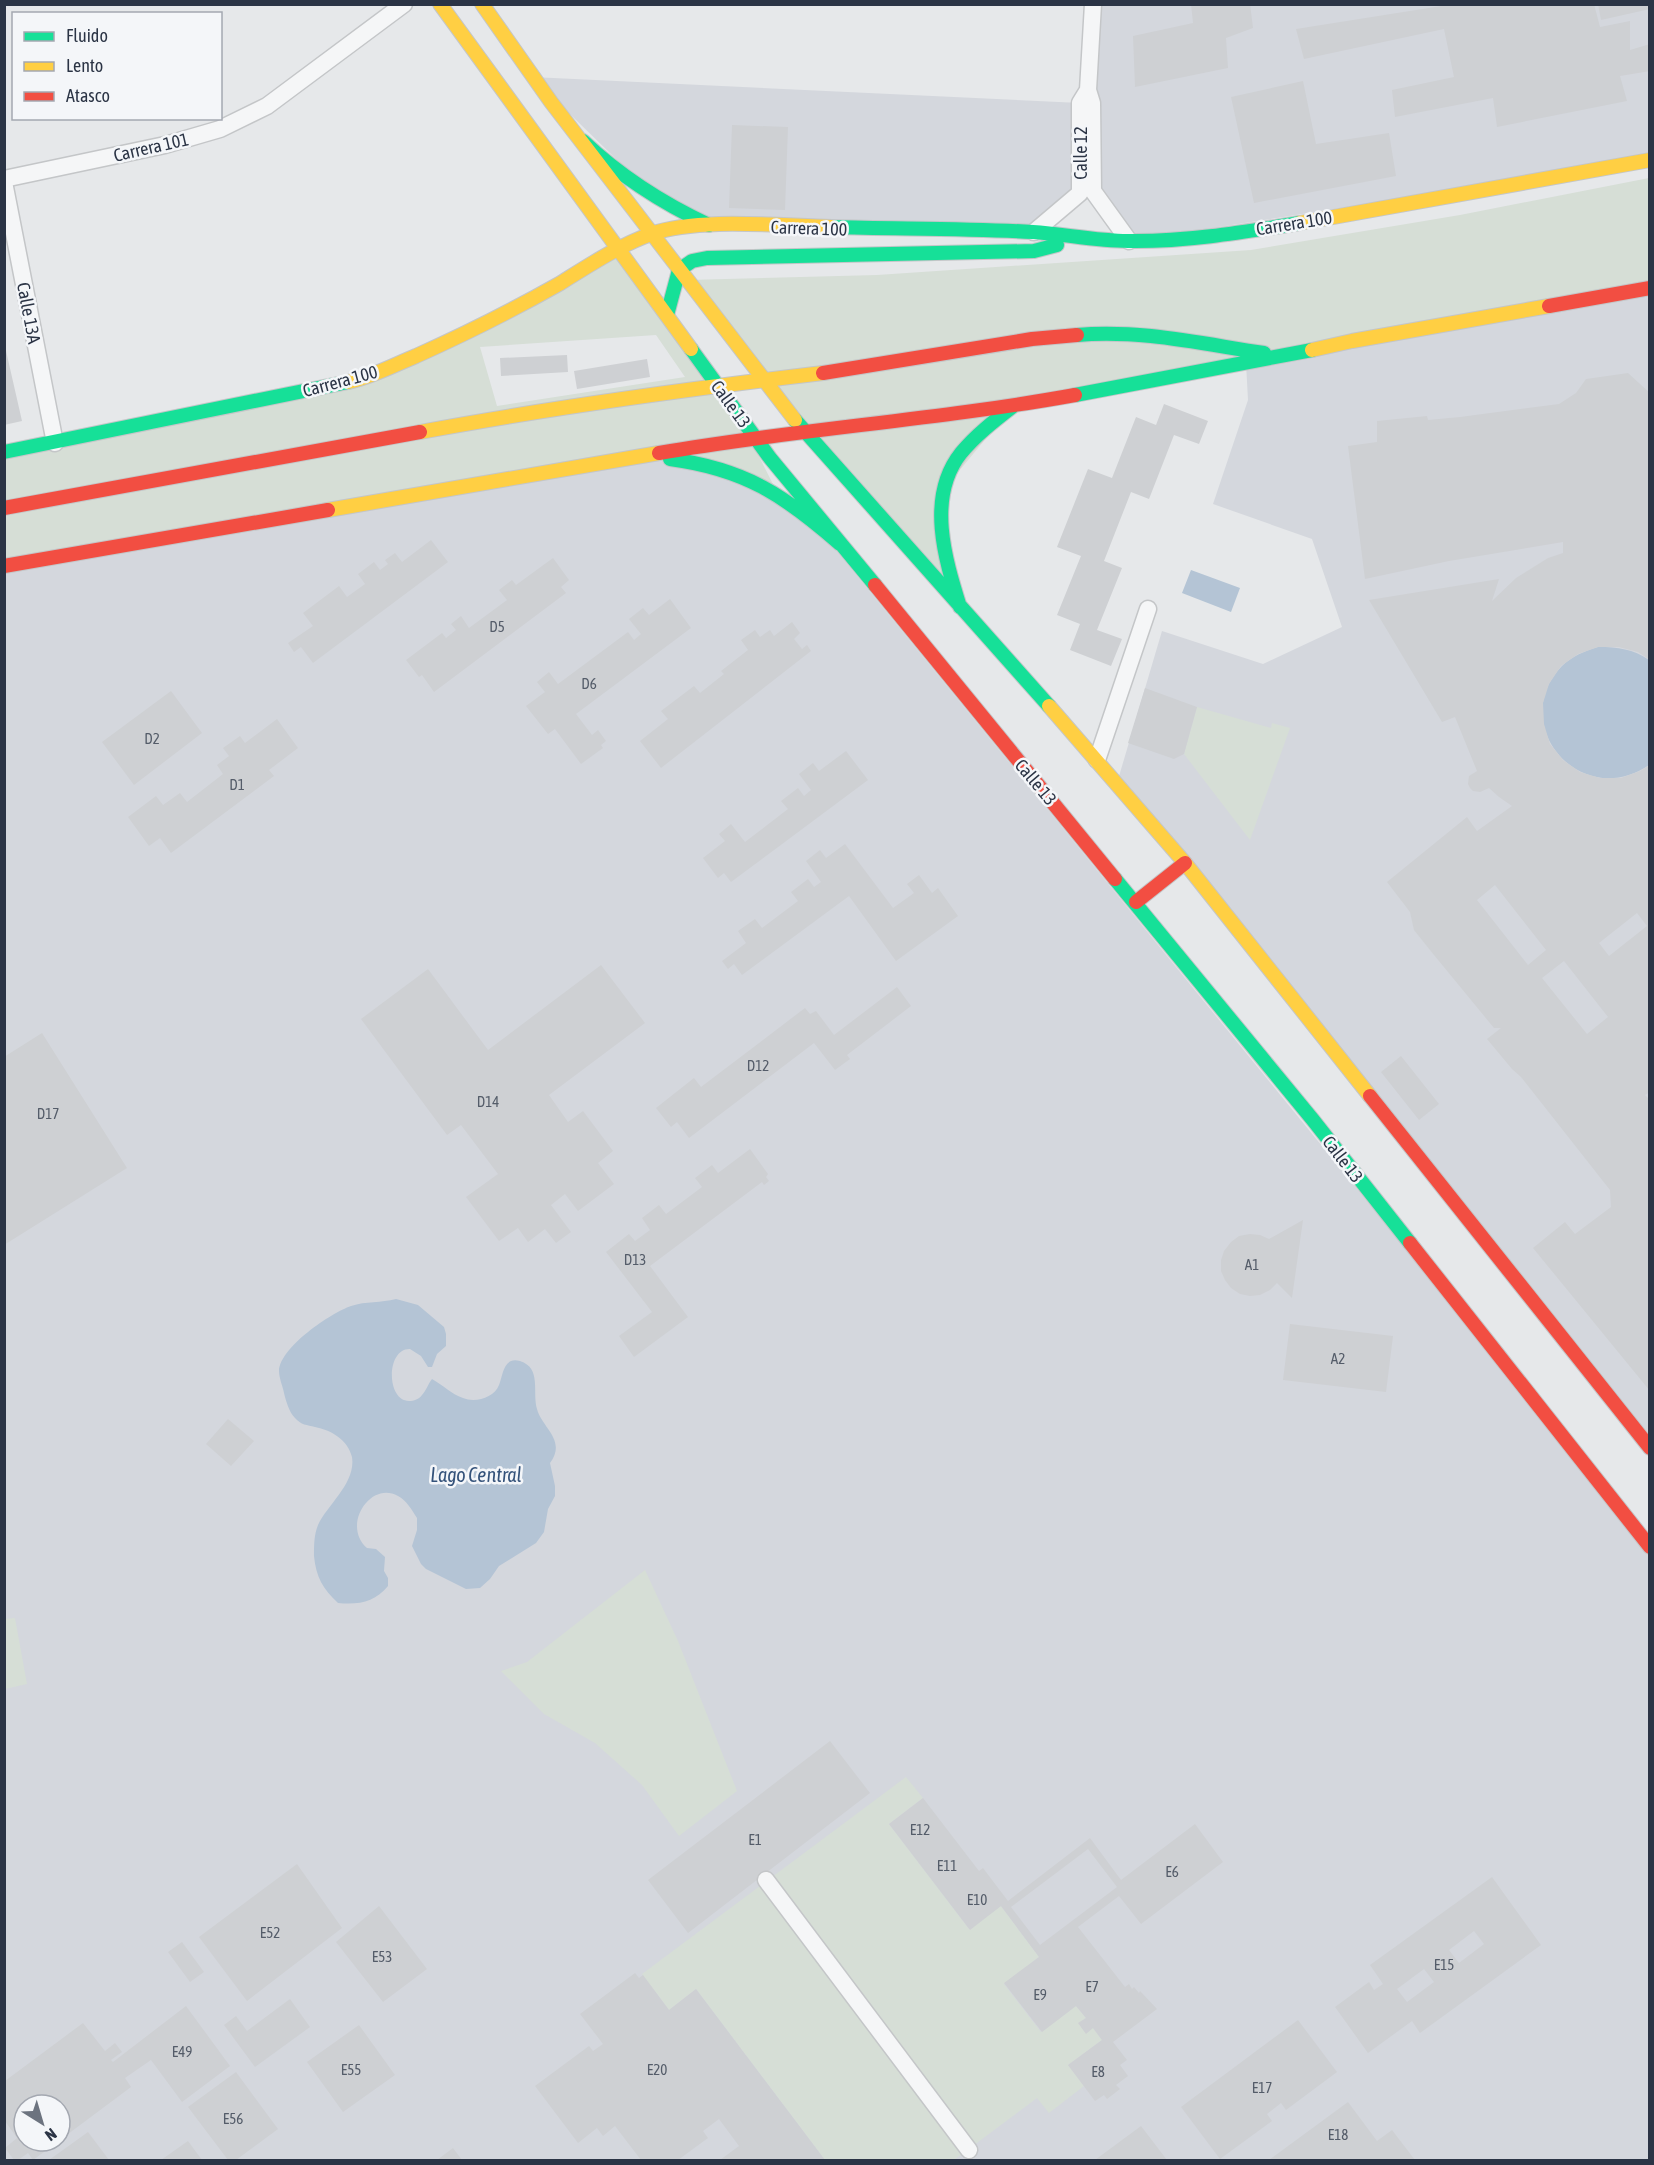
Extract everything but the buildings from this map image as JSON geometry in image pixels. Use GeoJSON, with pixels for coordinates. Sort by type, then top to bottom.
{"type":"FeatureCollection","features":[{"type":"Feature","properties":{"kind":"main road","name":"Calle 13"},"geometry":{"type":"LineString","coordinates":[[440,4],[756,437],[840,544],[1313,1120],[1650,1547]]}},
{"type":"Feature","properties":{"kind":"main road"},"geometry":{"type":"LineString","coordinates":[[482,4],[532,77],[805,433],[1097,760],[1185,863],[1650,1448]]}},
{"type":"Feature","properties":{"kind":"main road"},"geometry":{"type":"LineString","coordinates":[[583,141],[618,173],[644,191],[710,225]]}},
{"type":"Feature","properties":{"kind":"main road","name":"Carrera 100"},"geometry":{"type":"LineString","coordinates":[[4,452],[357,380],[402,363],[502,314],[619,249],[651,234],[683,227],[710,225],[1034,232],[1088,239],[1129,241],[1186,238],[1252,231],[1650,160]]}},
{"type":"Feature","properties":{"kind":"main road"},"geometry":{"type":"LineString","coordinates":[[667,315],[679,270],[692,261],[707,258],[1034,250],[1088,239]]}},
{"type":"Feature","properties":{"kind":"main road"},"geometry":{"type":"LineString","coordinates":[[4,566],[756,437],[805,433],[1013,406],[1286,356],[1352,341],[1650,288]]}},
{"type":"Feature","properties":{"kind":"main road"},"geometry":{"type":"LineString","coordinates":[[4,508],[512,415],[850,370],[1032,339],[1097,333],[1154,337],[1286,356]]}},
{"type":"Feature","properties":{"kind":"main road"},"geometry":{"type":"LineString","coordinates":[[960,607],[946,562],[940,526],[944,489],[956,462],[975,437],[1013,406]]}},
{"type":"Feature","properties":{"kind":"main road"},"geometry":{"type":"LineString","coordinates":[[609,461],[654,457],[699,461],[741,474],[777,492],[809,516],[840,544]]}},
{"type":"Feature","properties":{"kind":"main road"},"geometry":{"type":"LineString","coordinates":[[1136,902],[1185,863]]}},
{"type":"Feature","properties":{"kind":"street","name":"Carrera 101"},"geometry":{"type":"LineString","coordinates":[[4,180],[165,145],[220,129],[267,106],[404,4]]}},
{"type":"Feature","properties":{"kind":"street","name":"Calle 12"},"geometry":{"type":"LineString","coordinates":[[1093,4],[1088,90],[1092,103],[1093,191],[1129,241]]}},
{"type":"Feature","properties":{"kind":"street","name":"Calle 12"},"geometry":{"type":"LineString","coordinates":[[1034,232],[1080,193],[1080,103],[1088,90]]}},
{"type":"Feature","properties":{"kind":"street","name":"Calle 13A"},"geometry":{"type":"LineString","coordinates":[[4,180],[55,443]]}},
{"type":"Feature","properties":{"kind":"street"},"geometry":{"type":"LineString","coordinates":[[1097,760],[1148,609]]}},
{"type":"Feature","properties":{"kind":"street"},"geometry":{"type":"LineString","coordinates":[[766,1880],[969,2150]]}},
{"type":"Feature","properties":{"kind":"shaded area"},"geometry":{"type":"Polygon","coordinates":[[[1093,5],[1649,5],[1649,160],[1129,241],[1093,191],[1093,5]]]}},
{"type":"Feature","properties":{"kind":"shaded area"},"geometry":{"type":"Polygon","coordinates":[[[532,77],[1080,103],[1080,193],[1034,232],[728,225],[658,200],[532,77]]]}},
{"type":"Feature","properties":{"kind":"shaded area"},"geometry":{"type":"Polygon","coordinates":[[[1649,178],[1649,288],[1013,406],[944,489],[960,607],[687,280],[877,275],[1251,250],[1460,215],[1649,178]]]}},
{"type":"Feature","properties":{"kind":"shaded area"},"geometry":{"type":"Polygon","coordinates":[[[619,249],[737,413],[777,492],[654,457],[5,566],[5,452],[357,380],[619,249]],[[656,335],[480,347],[497,406],[685,377],[656,335]]]}},
{"type":"Feature","properties":{"kind":"shaded area"},"geometry":{"type":"Polygon","coordinates":[[[1649,288],[1649,1448],[1117,783],[1162,631],[1263,664],[1342,627],[1312,539],[1213,504],[1248,400],[1246,363],[1649,288]]]}},
{"type":"Feature","properties":{"kind":"shaded area"},"geometry":{"type":"Polygon","coordinates":[[[610,461],[699,461],[809,517],[1649,1547],[1649,2160],[5,2160],[5,566],[610,461]]]}},
{"type":"Feature","properties":{"kind":"shaded area"},"geometry":{"type":"Polygon","coordinates":[[[1197,707],[1271,728],[1272,723],[1290,728],[1250,840],[1184,754],[1197,707]]]}},
{"type":"Feature","properties":{"kind":"shaded area"},"geometry":{"type":"Polygon","coordinates":[[[645,1570],[678,1641],[737,1791],[679,1836],[642,1785],[595,1743],[544,1714],[501,1671],[527,1662],[645,1570]]]}},
{"type":"Feature","properties":{"kind":"shaded area"},"geometry":{"type":"Polygon","coordinates":[[[15,1618],[27,1684],[5,1689],[5,1619],[15,1618]]]}},
{"type":"Feature","properties":{"kind":"shaded area"},"geometry":{"type":"Polygon","coordinates":[[[906,1777],[923,1798],[889,1824],[969,1929],[1001,1906],[1039,1957],[1004,1984],[1041,2032],[1076,2006],[1086,2018],[1079,2023],[1093,2028],[1102,2040],[1068,2065],[1084,2086],[1049,2113],[1037,2098],[954,2160],[825,2160],[696,1989],[669,2010],[642,1974],[906,1777]]]}},
{"type":"Feature","properties":{"kind":"water"},"geometry":{"type":"Polygon","coordinates":[[[1191,570],[1240,588],[1231,612],[1182,593],[1191,570]]]}},
{"type":"Feature","properties":{"kind":"water"},"geometry":{"type":"Polygon","coordinates":[[[1598,647],[1625,649],[1649,660],[1649,765],[1623,777],[1598,777],[1576,769],[1559,754],[1547,735],[1542,712],[1547,689],[1562,666],[1579,654],[1598,647]]]}},
{"type":"Feature","properties":{"kind":"water","name":"Lago Central"},"geometry":{"type":"Polygon","coordinates":[[[396,1299],[418,1305],[444,1327],[446,1334],[446,1346],[437,1354],[432,1367],[428,1367],[421,1356],[410,1349],[402,1351],[396,1357],[393,1365],[393,1384],[401,1399],[409,1401],[418,1399],[432,1379],[459,1396],[478,1400],[489,1396],[497,1389],[510,1361],[527,1364],[534,1375],[537,1409],[555,1441],[555,1455],[550,1463],[555,1496],[548,1509],[544,1532],[536,1543],[499,1566],[480,1588],[466,1589],[426,1569],[421,1564],[412,1546],[417,1530],[417,1518],[398,1496],[388,1493],[378,1494],[369,1499],[363,1507],[358,1517],[357,1528],[360,1539],[367,1548],[376,1549],[385,1557],[384,1571],[388,1578],[388,1586],[372,1599],[338,1603],[324,1588],[316,1570],[314,1540],[322,1517],[350,1476],[352,1457],[347,1446],[338,1437],[302,1423],[293,1416],[289,1410],[279,1371],[288,1352],[297,1342],[331,1316],[357,1304],[396,1299]]]}},
{"type":"Feature","properties":{"kind":"traffic: fast"},"geometry":{"type":"LineString","coordinates":[[583,141],[643,188],[709,225]]}},
{"type":"Feature","properties":{"kind":"traffic: fast"},"geometry":{"type":"LineString","coordinates":[[832,227],[1008,231],[1104,240],[1149,241],[1214,236],[1300,223]]}},
{"type":"Feature","properties":{"kind":"traffic: fast"},"geometry":{"type":"LineString","coordinates":[[667,315],[679,270],[692,261],[707,258],[1034,251],[1057,245]]}},
{"type":"Feature","properties":{"kind":"traffic: fast"},"geometry":{"type":"LineString","coordinates":[[1077,335],[1147,336],[1264,353]]}},
{"type":"Feature","properties":{"kind":"traffic: fast"},"geometry":{"type":"LineString","coordinates":[[691,349],[770,458],[875,585]]}},
{"type":"Feature","properties":{"kind":"traffic: fast"},"geometry":{"type":"LineString","coordinates":[[1075,395],[1312,350]]}},
{"type":"Feature","properties":{"kind":"traffic: fast"},"geometry":{"type":"LineString","coordinates":[[4,452],[348,382]]}},
{"type":"Feature","properties":{"kind":"traffic: fast"},"geometry":{"type":"LineString","coordinates":[[960,607],[944,549],[941,508],[944,489],[950,470],[961,453],[979,434],[1012,407]]}},
{"type":"Feature","properties":{"kind":"traffic: fast"},"geometry":{"type":"LineString","coordinates":[[795,420],[1049,706]]}},
{"type":"Feature","properties":{"kind":"traffic: fast"},"geometry":{"type":"LineString","coordinates":[[670,459],[742,477],[781,498],[840,544]]}},
{"type":"Feature","properties":{"kind":"traffic: fast"},"geometry":{"type":"LineString","coordinates":[[1115,879],[1313,1120],[1410,1243]]}},
{"type":"Feature","properties":{"kind":"traffic: slow"},"geometry":{"type":"LineString","coordinates":[[440,4],[691,349]]}},
{"type":"Feature","properties":{"kind":"traffic: slow"},"geometry":{"type":"LineString","coordinates":[[482,4],[551,102],[795,420]]}},
{"type":"Feature","properties":{"kind":"traffic: slow"},"geometry":{"type":"LineString","coordinates":[[1300,223],[1650,160]]}},
{"type":"Feature","properties":{"kind":"traffic: slow"},"geometry":{"type":"LineString","coordinates":[[348,382],[383,370],[471,330],[542,294],[615,250],[651,234],[670,229],[716,224],[832,227]]}},
{"type":"Feature","properties":{"kind":"traffic: slow"},"geometry":{"type":"LineString","coordinates":[[1312,350],[1549,306]]}},
{"type":"Feature","properties":{"kind":"traffic: slow"},"geometry":{"type":"LineString","coordinates":[[420,432],[621,399],[823,373]]}},
{"type":"Feature","properties":{"kind":"traffic: slow"},"geometry":{"type":"LineString","coordinates":[[328,510],[659,453]]}},
{"type":"Feature","properties":{"kind":"traffic: slow"},"geometry":{"type":"LineString","coordinates":[[1049,706],[1185,863],[1370,1096]]}},
{"type":"Feature","properties":{"kind":"traffic: jam"},"geometry":{"type":"LineString","coordinates":[[1549,306],[1650,288]]}},
{"type":"Feature","properties":{"kind":"traffic: jam"},"geometry":{"type":"LineString","coordinates":[[823,373],[1032,339],[1077,335]]}},
{"type":"Feature","properties":{"kind":"traffic: jam"},"geometry":{"type":"LineString","coordinates":[[659,453],[1075,395]]}},
{"type":"Feature","properties":{"kind":"traffic: jam"},"geometry":{"type":"LineString","coordinates":[[4,508],[420,432]]}},
{"type":"Feature","properties":{"kind":"traffic: jam"},"geometry":{"type":"LineString","coordinates":[[4,566],[328,510]]}},
{"type":"Feature","properties":{"kind":"traffic: jam"},"geometry":{"type":"LineString","coordinates":[[875,585],[1115,879]]}},
{"type":"Feature","properties":{"kind":"traffic: jam"},"geometry":{"type":"LineString","coordinates":[[1136,902],[1185,863]]}},
{"type":"Feature","properties":{"kind":"traffic: jam"},"geometry":{"type":"LineString","coordinates":[[1370,1096],[1650,1448]]}},
{"type":"Feature","properties":{"kind":"traffic: jam"},"geometry":{"type":"LineString","coordinates":[[1410,1243],[1650,1547]]}}]}
